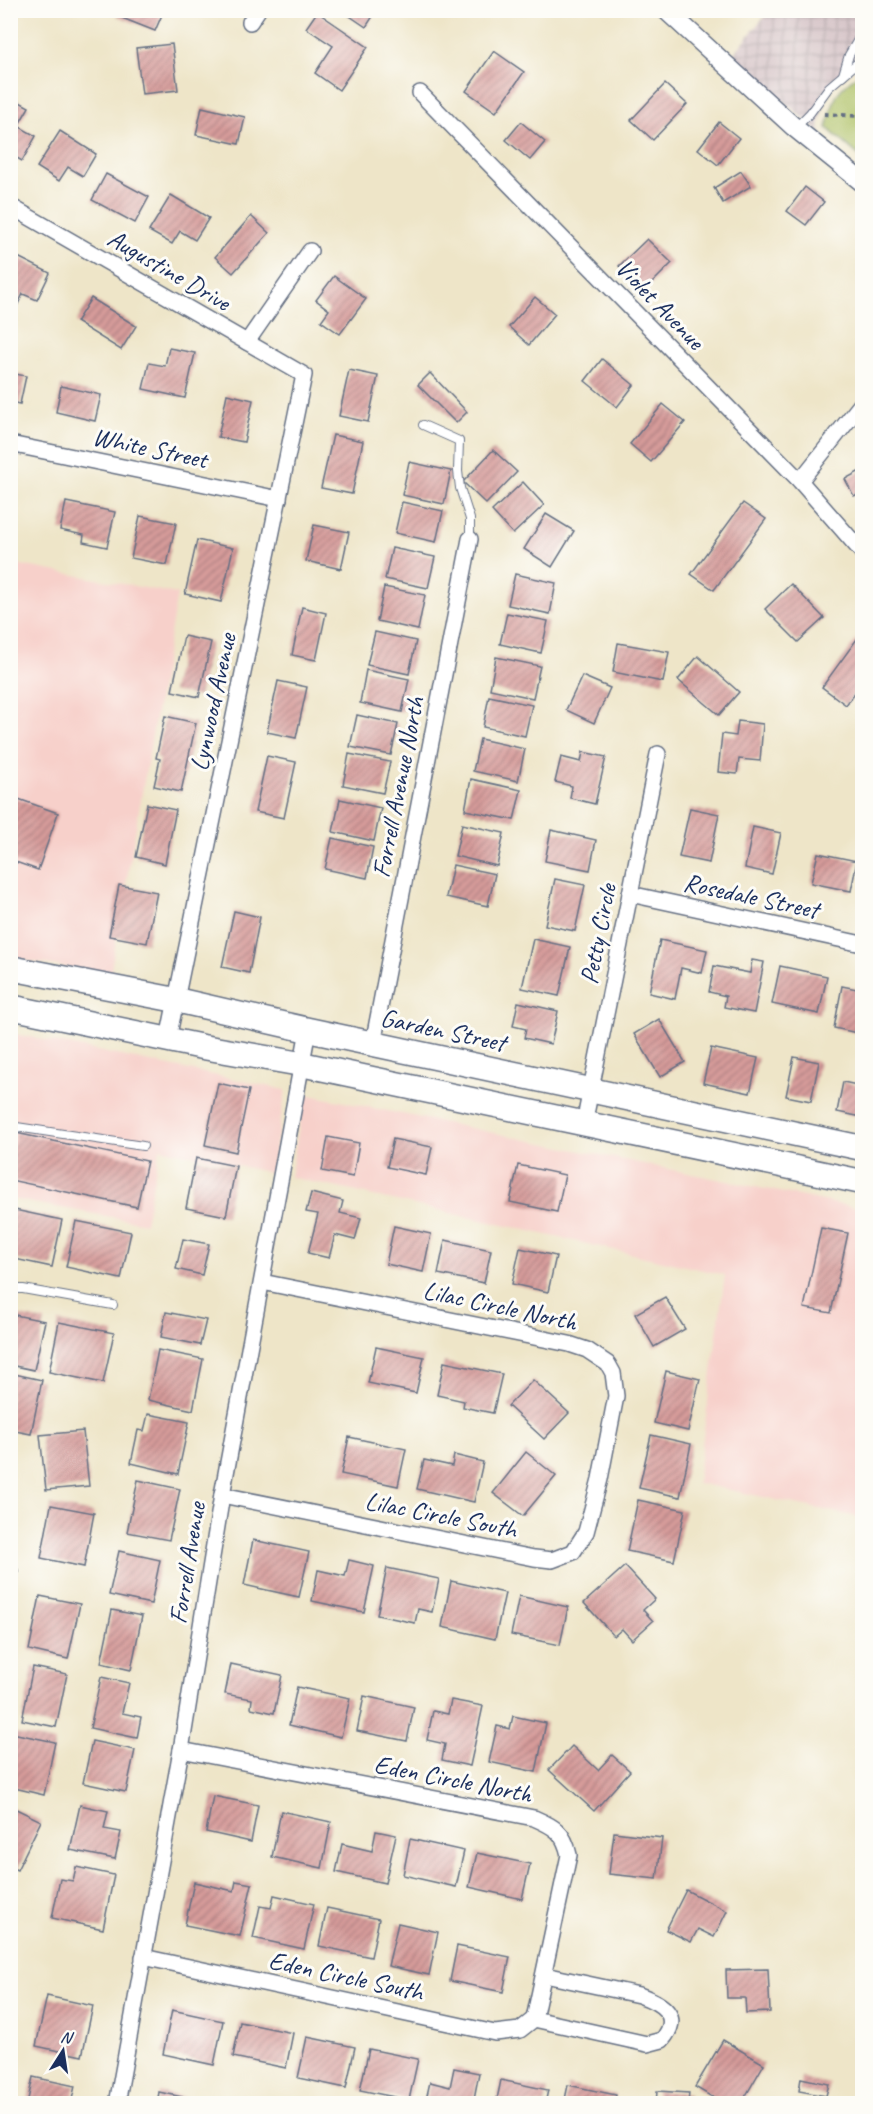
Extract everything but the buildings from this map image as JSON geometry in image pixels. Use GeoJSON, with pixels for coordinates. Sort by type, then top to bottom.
{"type":"FeatureCollection","features":[{"type":"Feature","properties":{"kind":"main road","name":"Garden Street"},"geometry":{"type":"LineString","coordinates":[[10,968],[176,1000],[862,1148]]}},
{"type":"Feature","properties":{"kind":"main road"},"geometry":{"type":"LineString","coordinates":[[10,1007],[301,1064],[862,1182]]}},
{"type":"Feature","properties":{"kind":"street"},"geometry":{"type":"LineString","coordinates":[[666,10],[795,128],[862,182]]}},
{"type":"Feature","properties":{"kind":"street","name":"Violet Avenue"},"geometry":{"type":"LineString","coordinates":[[420,93],[800,482],[862,552]]}},
{"type":"Feature","properties":{"kind":"street","name":"Augustine Drive"},"geometry":{"type":"LineString","coordinates":[[10,206],[304,375]]}},
{"type":"Feature","properties":{"kind":"street"},"geometry":{"type":"LineString","coordinates":[[247,342],[310,251]]}},
{"type":"Feature","properties":{"kind":"street","name":"Lynwood Avenue"},"geometry":{"type":"LineString","coordinates":[[168,1039],[304,375]]}},
{"type":"Feature","properties":{"kind":"street"},"geometry":{"type":"LineString","coordinates":[[800,482],[862,403]]}},
{"type":"Feature","properties":{"kind":"street","name":"White Street"},"geometry":{"type":"LineString","coordinates":[[10,444],[279,499]]}},
{"type":"Feature","properties":{"kind":"street","name":"Forrell Avenue North"},"geometry":{"type":"LineString","coordinates":[[373,1044],[470,539]]}},
{"type":"Feature","properties":{"kind":"street","name":"Petty Circle"},"geometry":{"type":"LineString","coordinates":[[584,1124],[658,754]]}},
{"type":"Feature","properties":{"kind":"street","name":"Rosedale Street"},"geometry":{"type":"LineString","coordinates":[[630,894],[862,944]]}},
{"type":"Feature","properties":{"kind":"street","name":"Forrell Avenue"},"geometry":{"type":"LineString","coordinates":[[117,2103],[181,1750],[222,1495],[308,1030]]}},
{"type":"Feature","properties":{"kind":"street","name":"Lilac Circle North"},"geometry":{"type":"LineString","coordinates":[[262,1282],[569,1344],[587,1350],[608,1364],[616,1385],[616,1396],[600,1479]]}},
{"type":"Feature","properties":{"kind":"street","name":"Lilac Circle South"},"geometry":{"type":"LineString","coordinates":[[222,1495],[552,1560],[573,1552],[581,1542],[586,1532],[600,1479]]}},
{"type":"Feature","properties":{"kind":"street"},"geometry":{"type":"LineString","coordinates":[[10,1572],[10,1578]]}},
{"type":"Feature","properties":{"kind":"street","name":"Eden Circle North"},"geometry":{"type":"LineString","coordinates":[[181,1750],[534,1818],[552,1826],[564,1837],[569,1855],[534,2019]]}},
{"type":"Feature","properties":{"kind":"street","name":"Eden Circle South"},"geometry":{"type":"LineString","coordinates":[[143,1957],[495,2033],[520,2030],[534,2019]]}},
{"type":"Feature","properties":{"kind":"street"},"geometry":{"type":"LineString","coordinates":[[534,2019],[646,2044],[662,2040],[671,2027],[667,2011],[652,1999],[545,1975]]}},
{"type":"Feature","properties":{"kind":"lane"},"geometry":{"type":"LineString","coordinates":[[843,76],[849,55],[862,33]]}},
{"type":"Feature","properties":{"kind":"lane"},"geometry":{"type":"LineString","coordinates":[[795,128],[810,114],[829,87],[862,59]]}},
{"type":"Feature","properties":{"kind":"lane"},"geometry":{"type":"LineString","coordinates":[[423,425],[459,441],[458,471],[460,488],[470,519],[470,539]]}},
{"type":"Feature","properties":{"kind":"lane"},"geometry":{"type":"LineString","coordinates":[[10,1126],[143,1146]]}},
{"type":"Feature","properties":{"kind":"lane"},"geometry":{"type":"LineString","coordinates":[[10,1289],[23,1289],[113,1305]]}},
{"type":"Feature","properties":{"kind":"path"},"geometry":{"type":"LineString","coordinates":[[810,114],[862,116]]}},
{"type":"Feature","properties":{"kind":"shaded area"},"geometry":{"type":"Polygon","coordinates":[[[769,11],[862,11],[862,62],[828,91],[819,126],[821,134],[732,56],[769,11]]]}},
{"type":"Feature","properties":{"kind":"shaded area"},"geometry":{"type":"Polygon","coordinates":[[[10,563],[177,594],[110,975],[11,958],[10,563]]]}},
{"type":"Feature","properties":{"kind":"shaded area"},"geometry":{"type":"Polygon","coordinates":[[[10,1033],[286,1090],[271,1173],[160,1148],[145,1223],[11,1199],[10,1033]]]}},
{"type":"Feature","properties":{"kind":"shaded area"},"geometry":{"type":"Polygon","coordinates":[[[305,1094],[862,1209],[862,1518],[697,1483],[725,1275],[290,1177],[305,1094]]]}},
{"type":"Feature","properties":{"kind":"green space"},"geometry":{"type":"Polygon","coordinates":[[[862,72],[862,158],[827,128],[837,95],[846,84],[862,72]]]}}]}
